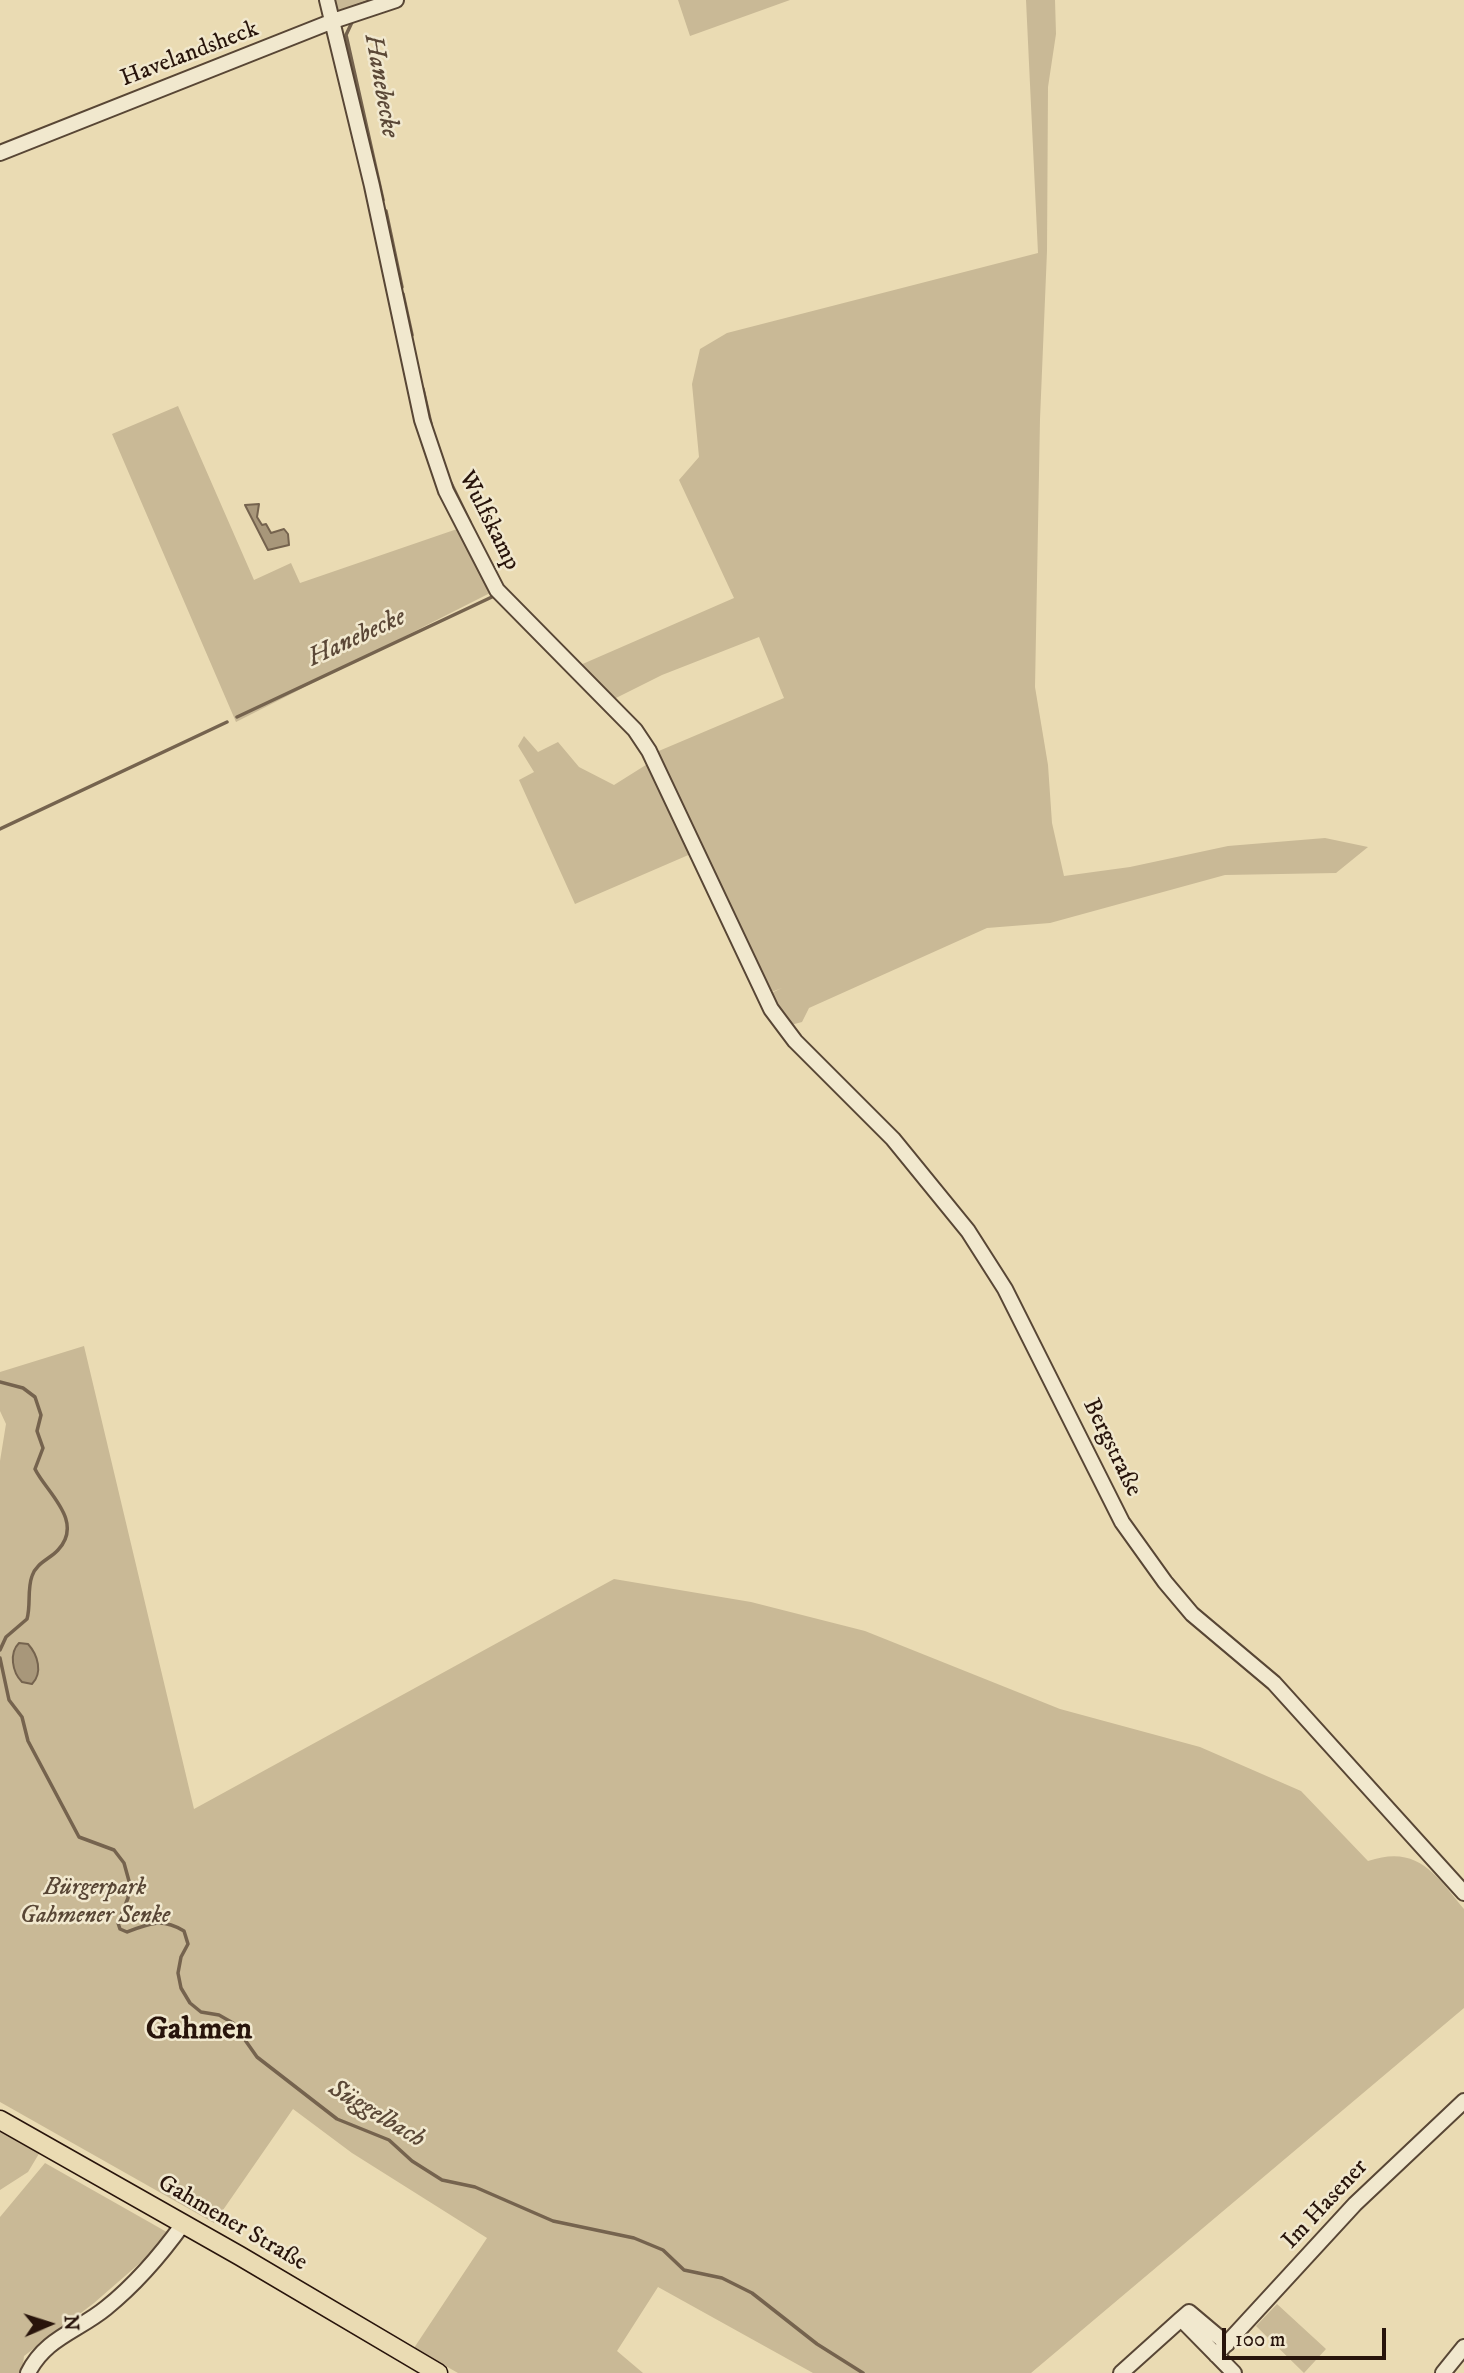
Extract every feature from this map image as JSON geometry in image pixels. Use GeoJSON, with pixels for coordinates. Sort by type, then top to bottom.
{"type":"FeatureCollection","features":[{"type":"Feature","properties":{"kind":"main road","name":"Gahmener Straße"},"geometry":{"type":"LineString","coordinates":[[0,2120],[438,2373]]}},
{"type":"Feature","properties":{"kind":"street","name":"Wulfskamp"},"geometry":{"type":"LineString","coordinates":[[327,0],[422,421],[446,491],[497,590],[633,729],[649,751],[762,989]]}},
{"type":"Feature","properties":{"kind":"street","name":"Havelandsheck"},"geometry":{"type":"LineString","coordinates":[[0,153],[333,21],[396,0]]}},
{"type":"Feature","properties":{"kind":"street","name":"Bergstraße"},"geometry":{"type":"LineString","coordinates":[[762,989],[771,1009],[795,1041],[893,1139],[968,1231],[1011,1300],[1122,1522],[1164,1582],[1192,1614],[1274,1682],[1464,1893]]}},
{"type":"Feature","properties":{"kind":"street","name":"Im Hasener"},"geometry":{"type":"LineString","coordinates":[[1216,2355],[1355,2204],[1464,2101]]}},
{"type":"Feature","properties":{"kind":"street"},"geometry":{"type":"LineString","coordinates":[[28,2373],[36,2357],[62,2334],[104,2311],[153,2266],[183,2224]]}},
{"type":"Feature","properties":{"kind":"street"},"geometry":{"type":"LineString","coordinates":[[1121,2373],[1189,2312],[1227,2344]]}},
{"type":"Feature","properties":{"kind":"street"},"geometry":{"type":"LineString","coordinates":[[1181,2319],[1234,2373]]}},
{"type":"Feature","properties":{"kind":"street"},"geometry":{"type":"LineString","coordinates":[[1443,2373],[1464,2347]]}},
{"type":"Feature","properties":{"kind":"green space"},"geometry":{"type":"Polygon","coordinates":[[[333,0],[388,0],[338,16],[333,0]]]}},
{"type":"Feature","properties":{"kind":"green space"},"geometry":{"type":"Polygon","coordinates":[[[678,0],[790,0],[690,36],[678,0]]]}},
{"type":"Feature","properties":{"kind":"green space"},"geometry":{"type":"Polygon","coordinates":[[[1026,0],[1055,0],[1056,34],[1048,87],[1047,251],[1040,419],[1035,687],[1048,765],[1052,823],[1064,876],[1130,867],[1228,846],[1325,838],[1368,847],[1336,873],[1225,875],[1050,923],[987,928],[809,1008],[802,1022],[787,1026],[769,994],[782,988],[769,993],[654,753],[784,698],[759,637],[662,675],[612,700],[578,666],[734,598],[679,480],[699,457],[692,384],[700,349],[727,333],[1038,253],[1026,0]]]}},
{"type":"Feature","properties":{"kind":"green space"},"geometry":{"type":"Polygon","coordinates":[[[178,406],[254,580],[291,563],[300,583],[460,528],[494,591],[236,722],[112,434],[178,406]]]}},
{"type":"Feature","properties":{"kind":"green space"},"geometry":{"type":"Polygon","coordinates":[[[524,736],[538,752],[558,742],[579,767],[614,785],[649,763],[693,853],[575,904],[519,780],[534,772],[518,746],[524,736]]]}},
{"type":"Feature","properties":{"kind":"green space","name":"Bürgerpark Gahmener Senke"},"geometry":{"type":"Polygon","coordinates":[[[84,1346],[194,1809],[614,1579],[751,1602],[865,1631],[1060,1709],[1200,1747],[1301,1791],[1368,1861],[1385,1857],[1413,1860],[1435,1874],[1464,1909],[1464,2008],[1031,2373],[813,2373],[658,2287],[617,2351],[643,2373],[458,2373],[414,2348],[487,2238],[352,2153],[293,2109],[214,2223],[0,2102],[0,1461],[6,1424],[0,1411],[0,1372],[84,1346]]]}},
{"type":"Feature","properties":{"kind":"green space"},"geometry":{"type":"Polygon","coordinates":[[[0,2127],[40,2152],[28,2172],[0,2190],[0,2127]]]}},
{"type":"Feature","properties":{"kind":"green space"},"geometry":{"type":"Polygon","coordinates":[[[45,2163],[172,2235],[94,2303],[24,2356],[22,2373],[0,2373],[0,2217],[45,2163]]]}},
{"type":"Feature","properties":{"kind":"green space"},"geometry":{"type":"Polygon","coordinates":[[[1277,2304],[1326,2349],[1304,2373],[1256,2326],[1277,2304]]]}},
{"type":"Feature","properties":{"kind":"shaded area"},"geometry":{"type":"Polygon","coordinates":[[[259,504],[257,517],[262,525],[266,524],[271,533],[284,529],[288,534],[289,545],[268,550],[245,505],[259,504]]]}},
{"type":"Feature","properties":{"kind":"shaded area"},"geometry":{"type":"Polygon","coordinates":[[[19,1643],[28,1644],[37,1659],[37,1675],[32,1684],[22,1682],[14,1668],[14,1652],[19,1643]]]}},
{"type":"Feature","properties":{"kind":"waterway","name":"Hanebecke"},"geometry":{"type":"LineString","coordinates":[[349,9],[373,0]]}},
{"type":"Feature","properties":{"kind":"waterway","name":"Hanebecke"},"geometry":{"type":"LineString","coordinates":[[353,20],[346,35],[383,200]]}},
{"type":"Feature","properties":{"kind":"waterway","name":"Hanebecke"},"geometry":{"type":"LineString","coordinates":[[386,211],[402,287]]}},
{"type":"Feature","properties":{"kind":"waterway","name":"Hanebecke"},"geometry":{"type":"LineString","coordinates":[[403,294],[412,335]]}},
{"type":"Feature","properties":{"kind":"waterway","name":"Hanebecke"},"geometry":{"type":"LineString","coordinates":[[423,389],[431,424]]}},
{"type":"Feature","properties":{"kind":"waterway","name":"Hanebecke"},"geometry":{"type":"LineString","coordinates":[[451,483],[470,522]]}},
{"type":"Feature","properties":{"kind":"waterway","name":"Hanebecke"},"geometry":{"type":"LineString","coordinates":[[237,717],[494,596]]}},
{"type":"Feature","properties":{"kind":"waterway","name":"Hanebecke"},"geometry":{"type":"LineString","coordinates":[[0,829],[227,722]]}},
{"type":"Feature","properties":{"kind":"waterway"},"geometry":{"type":"LineString","coordinates":[[0,1382],[23,1388],[35,1397],[41,1415],[37,1431],[43,1448],[35,1469],[61,1507],[67,1528],[65,1539],[58,1550],[40,1564],[32,1576],[27,1619],[6,1637],[0,1650]]}},
{"type":"Feature","properties":{"kind":"waterway","name":"Süggelbach"},"geometry":{"type":"LineString","coordinates":[[0,1658],[9,1700],[22,1717],[28,1741],[79,1837],[114,1850],[124,1863],[129,1881],[128,1898],[118,1923],[120,1929],[127,1932],[149,1924],[162,1923],[184,1931],[188,1944],[181,1957],[178,1973],[181,1988],[190,2003],[201,2012],[219,2015],[233,2023],[257,2057],[337,2119],[389,2140],[412,2161],[442,2180],[475,2187],[553,2221],[634,2238],[663,2250],[684,2270],[722,2278],[752,2293],[817,2344],[863,2373]]}},
{"type":"Feature","properties":{"kind":"district","name":"Gahmen"},"geometry":{"type":"Point","coordinates":[199,2031]}}]}
